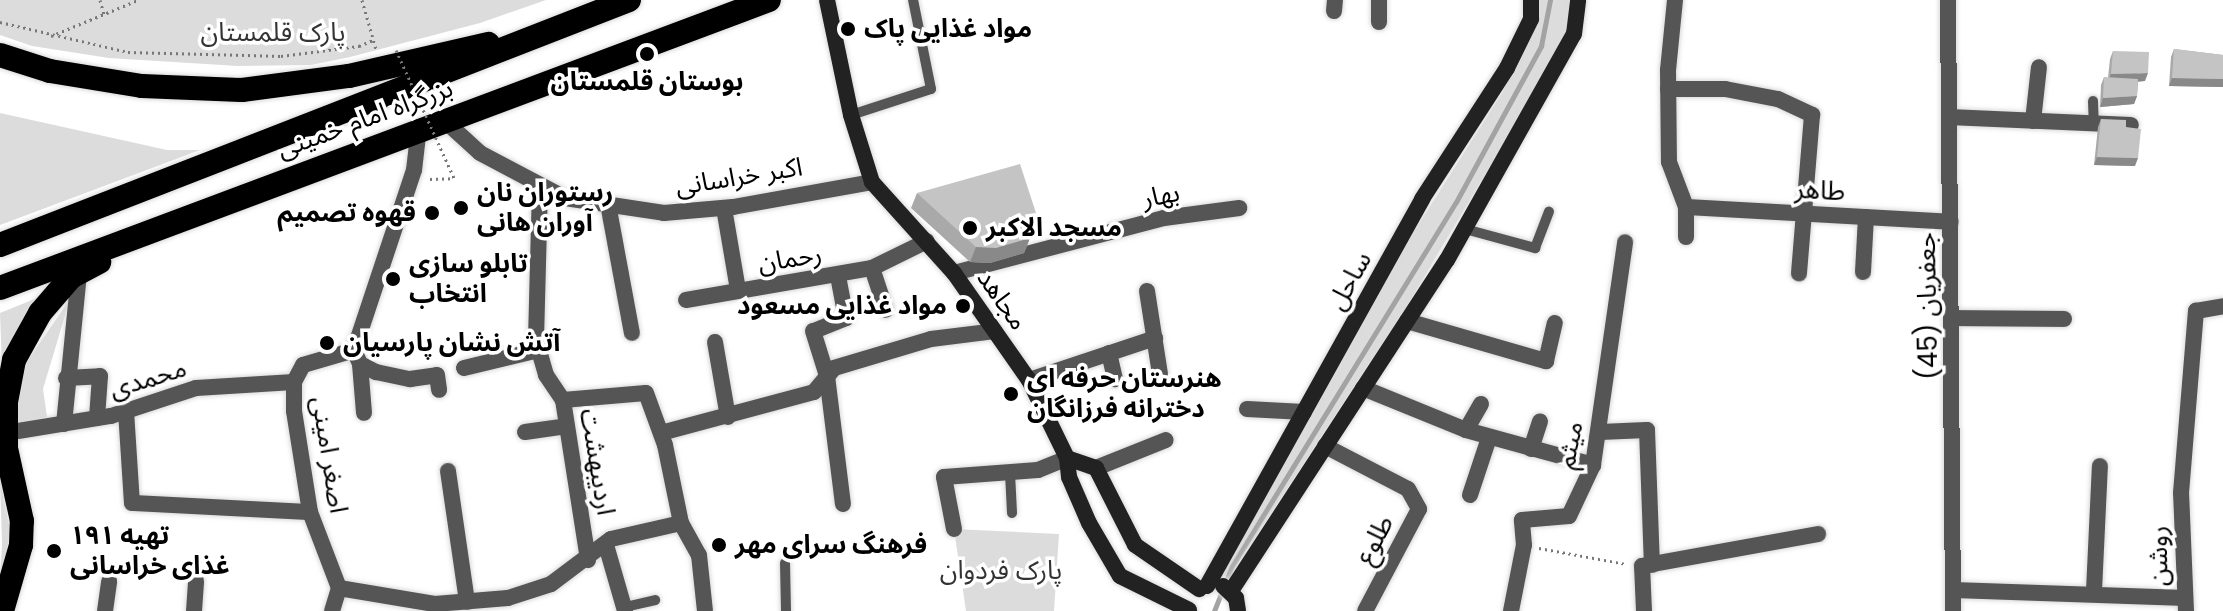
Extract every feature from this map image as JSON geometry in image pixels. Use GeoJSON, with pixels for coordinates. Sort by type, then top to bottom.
{"type":"FeatureCollection","features":[{"type":"Feature","properties":{"kind":"highway","name":"بزرگراه امام خمینی"},"geometry":{"type":"LineString","coordinates":[[0,245],[625,1]]}},
{"type":"Feature","properties":{"kind":"highway","name":"بزرگراه امام خمینی"},"geometry":{"type":"LineString","coordinates":[[0,288],[419,127],[445,121],[760,4]]}},
{"type":"Feature","properties":{"kind":"highway"},"geometry":{"type":"LineString","coordinates":[[0,55],[50,71],[142,86],[242,90],[349,76],[556,29]]}},
{"type":"Feature","properties":{"kind":"highway"},"geometry":{"type":"LineString","coordinates":[[2,611],[21,545],[22,521],[6,448],[3,393],[14,360],[40,313],[79,273],[195,211]]}},
{"type":"Feature","properties":{"kind":"street"},"geometry":{"type":"LineString","coordinates":[[760,4],[783,0]]}},
{"type":"Feature","properties":{"kind":"street","name":"مجاهد"},"geometry":{"type":"LineString","coordinates":[[827,0],[851,115],[872,182],[954,273],[1029,380],[1067,458],[1069,477],[1084,512],[1120,576],[1189,610]]}},
{"type":"Feature","properties":{"kind":"street"},"geometry":{"type":"LineString","coordinates":[[1379,0],[1379,22]]}},
{"type":"Feature","properties":{"kind":"street","name":"ساحل"},"geometry":{"type":"LineString","coordinates":[[1189,610],[1422,199],[1507,68],[1531,19],[1531,0]]}},
{"type":"Feature","properties":{"kind":"street"},"geometry":{"type":"LineString","coordinates":[[1231,591],[1465,229],[1574,34],[1578,0]]}},
{"type":"Feature","properties":{"kind":"street"},"geometry":{"type":"LineString","coordinates":[[1675,0],[1668,89],[1669,162],[1686,207],[1686,237]]}},
{"type":"Feature","properties":{"kind":"street","name":"جعفریان (45)"},"geometry":{"type":"LineString","coordinates":[[1948,0],[1953,611]]}},
{"type":"Feature","properties":{"kind":"street"},"geometry":{"type":"LineString","coordinates":[[2033,121],[2039,67]]}},
{"type":"Feature","properties":{"kind":"street"},"geometry":{"type":"LineString","coordinates":[[1668,89],[1765,96],[1812,115],[1799,273]]}},
{"type":"Feature","properties":{"kind":"street"},"geometry":{"type":"LineString","coordinates":[[1949,117],[2131,125]]}},
{"type":"Feature","properties":{"kind":"street","name":"اکبر خراسانی"},"geometry":{"type":"LineString","coordinates":[[445,121],[480,153],[565,198],[664,213],[724,208],[872,182]]}},
{"type":"Feature","properties":{"kind":"street"},"geometry":{"type":"LineString","coordinates":[[364,413],[360,364],[353,348],[414,170],[419,127]]}},
{"type":"Feature","properties":{"kind":"street","name":"اردیبهشت"},"geometry":{"type":"LineString","coordinates":[[540,187],[539,350],[546,375],[563,400],[588,560]]}},
{"type":"Feature","properties":{"kind":"street"},"geometry":{"type":"LineString","coordinates":[[608,204],[632,333]]}},
{"type":"Feature","properties":{"kind":"street","name":"طاهر"},"geometry":{"type":"LineString","coordinates":[[1686,207],[1951,222]]}},
{"type":"Feature","properties":{"kind":"street","name":"رحمان"},"geometry":{"type":"LineString","coordinates":[[724,208],[738,290],[872,268],[927,241]]}},
{"type":"Feature","properties":{"kind":"street","name":"بهار"},"geometry":{"type":"LineString","coordinates":[[954,273],[1164,218],[1239,208]]}},
{"type":"Feature","properties":{"kind":"street"},"geometry":{"type":"LineString","coordinates":[[1863,272],[1866,217]]}},
{"type":"Feature","properties":{"kind":"street","name":"میثم"},"geometry":{"type":"LineString","coordinates":[[1511,611],[1524,545],[1522,520],[1569,516],[1593,465],[1625,242]]}},
{"type":"Feature","properties":{"kind":"street"},"geometry":{"type":"LineString","coordinates":[[872,268],[886,310]]}},
{"type":"Feature","properties":{"kind":"street"},"geometry":{"type":"LineString","coordinates":[[64,424],[66,378],[79,273]]}},
{"type":"Feature","properties":{"kind":"street"},"geometry":{"type":"LineString","coordinates":[[838,276],[846,318],[813,331],[827,376],[843,504]]}},
{"type":"Feature","properties":{"kind":"street"},"geometry":{"type":"LineString","coordinates":[[686,300],[738,290]]}},
{"type":"Feature","properties":{"kind":"street"},"geometry":{"type":"LineString","coordinates":[[1147,291],[1160,374]]}},
{"type":"Feature","properties":{"kind":"street","name":"روشن"},"geometry":{"type":"LineString","coordinates":[[1954,590],[2094,591],[2186,604],[2181,493],[2196,311],[2223,306]]}},
{"type":"Feature","properties":{"kind":"street"},"geometry":{"type":"LineString","coordinates":[[1952,318],[2064,319]]}},
{"type":"Feature","properties":{"kind":"street"},"geometry":{"type":"LineString","coordinates":[[1407,321],[1546,361],[1555,323]]}},
{"type":"Feature","properties":{"kind":"street"},"geometry":{"type":"LineString","coordinates":[[661,433],[814,392],[834,368],[931,339],[995,331]]}},
{"type":"Feature","properties":{"kind":"street"},"geometry":{"type":"LineString","coordinates":[[1029,380],[1155,338]]}},
{"type":"Feature","properties":{"kind":"street"},"geometry":{"type":"LineString","coordinates":[[715,342],[728,417]]}},
{"type":"Feature","properties":{"kind":"street","name":"اصغر امینی"},"geometry":{"type":"LineString","coordinates":[[339,588],[310,512],[294,382],[303,365],[353,348]]}},
{"type":"Feature","properties":{"kind":"street"},"geometry":{"type":"LineString","coordinates":[[464,368],[539,350]]}},
{"type":"Feature","properties":{"kind":"street"},"geometry":{"type":"LineString","coordinates":[[1109,353],[1115,379]]}},
{"type":"Feature","properties":{"kind":"street"},"geometry":{"type":"LineString","coordinates":[[360,364],[410,379],[438,383]]}},
{"type":"Feature","properties":{"kind":"street"},"geometry":{"type":"LineString","coordinates":[[66,378],[100,376],[97,418]]}},
{"type":"Feature","properties":{"kind":"street","name":"محمدی"},"geometry":{"type":"LineString","coordinates":[[18,431],[126,411],[196,388],[294,382]]}},
{"type":"Feature","properties":{"kind":"street"},"geometry":{"type":"LineString","coordinates":[[1363,388],[1489,438],[1593,465]]}},
{"type":"Feature","properties":{"kind":"street"},"geometry":{"type":"LineString","coordinates":[[563,400],[646,393],[661,433],[681,523],[699,555],[705,611]]}},
{"type":"Feature","properties":{"kind":"street"},"geometry":{"type":"LineString","coordinates":[[1466,430],[1481,404]]}},
{"type":"Feature","properties":{"kind":"street"},"geometry":{"type":"LineString","coordinates":[[1247,409],[1304,412]]}},
{"type":"Feature","properties":{"kind":"street"},"geometry":{"type":"LineString","coordinates":[[126,411],[132,503],[310,512]]}},
{"type":"Feature","properties":{"kind":"street"},"geometry":{"type":"LineString","coordinates":[[1531,449],[1540,421]]}},
{"type":"Feature","properties":{"kind":"street"},"geometry":{"type":"LineString","coordinates":[[525,432],[567,426]]}},
{"type":"Feature","properties":{"kind":"street"},"geometry":{"type":"LineString","coordinates":[[1600,432],[1647,430],[1644,611]]}},
{"type":"Feature","properties":{"kind":"street"},"geometry":{"type":"LineString","coordinates":[[1470,495],[1489,438]]}},
{"type":"Feature","properties":{"kind":"street"},"geometry":{"type":"LineString","coordinates":[[954,529],[944,477],[1038,470],[1067,458],[1096,468],[1166,440]]}},
{"type":"Feature","properties":{"kind":"street","name":"طلوع"},"geometry":{"type":"LineString","coordinates":[[1325,446],[1408,489],[1419,509],[1365,611]]}},
{"type":"Feature","properties":{"kind":"street"},"geometry":{"type":"LineString","coordinates":[[2094,591],[2100,466]]}},
{"type":"Feature","properties":{"kind":"street"},"geometry":{"type":"LineString","coordinates":[[1096,468],[1135,545],[1203,588],[1231,591]]}},
{"type":"Feature","properties":{"kind":"street"},"geometry":{"type":"LineString","coordinates":[[448,471],[467,602]]}},
{"type":"Feature","properties":{"kind":"street"},"geometry":{"type":"LineString","coordinates":[[332,611],[339,588],[395,604],[467,602],[508,605],[551,584],[606,545],[681,523]]}},
{"type":"Feature","properties":{"kind":"street"},"geometry":{"type":"LineString","coordinates":[[1647,566],[1818,534]]}},
{"type":"Feature","properties":{"kind":"street"},"geometry":{"type":"LineString","coordinates":[[606,545],[625,609]]}},
{"type":"Feature","properties":{"kind":"street"},"geometry":{"type":"LineString","coordinates":[[105,611],[109,581]]}},
{"type":"Feature","properties":{"kind":"street"},"geometry":{"type":"LineString","coordinates":[[194,611],[196,581]]}},
{"type":"Feature","properties":{"kind":"street"},"geometry":{"type":"LineString","coordinates":[[1231,591],[1238,611]]}},
{"type":"Feature","properties":{"kind":"lane"},"geometry":{"type":"LineString","coordinates":[[851,115],[931,89],[913,0]]}},
{"type":"Feature","properties":{"kind":"lane"},"geometry":{"type":"LineString","coordinates":[[2093,101],[2094,124]]}},
{"type":"Feature","properties":{"kind":"lane"},"geometry":{"type":"LineString","coordinates":[[1465,229],[1535,248],[1549,212]]}},
{"type":"Feature","properties":{"kind":"lane"},"geometry":{"type":"LineString","coordinates":[[1010,473],[1012,513]]}},
{"type":"Feature","properties":{"kind":"lane"},"geometry":{"type":"LineString","coordinates":[[785,563],[786,611]]}},
{"type":"Feature","properties":{"kind":"lane"},"geometry":{"type":"LineString","coordinates":[[625,609],[655,600]]}},
{"type":"Feature","properties":{"kind":"path"},"geometry":{"type":"LineString","coordinates":[[100,0],[104,14]]}},
{"type":"Feature","properties":{"kind":"path"},"geometry":{"type":"LineString","coordinates":[[51,36],[138,0]]}},
{"type":"Feature","properties":{"kind":"path"},"geometry":{"type":"LineString","coordinates":[[362,0],[378,57]]}},
{"type":"Feature","properties":{"kind":"path"},"geometry":{"type":"LineString","coordinates":[[0,22],[128,52],[281,56],[373,40]]}},
{"type":"Feature","properties":{"kind":"path"},"geometry":{"type":"LineString","coordinates":[[396,50],[454,178],[433,180]]}},
{"type":"Feature","properties":{"kind":"path"},"geometry":{"type":"LineString","coordinates":[[1524,545],[1647,566]]}},
{"type":"Feature","properties":{"kind":"green space","name":"پارک قلمستان"},"geometry":{"type":"Polygon","coordinates":[[[0,0],[546,0],[480,23],[350,57],[311,65],[238,66],[109,58],[32,46],[0,35],[0,0]]]}},
{"type":"Feature","properties":{"kind":"green space"},"geometry":{"type":"Polygon","coordinates":[[[1539,0],[1571,0],[1566,31],[1543,77],[1408,304],[1230,576],[1219,576],[1413,233],[1502,93],[1532,31],[1539,0]]]}},
{"type":"Feature","properties":{"kind":"green space"},"geometry":{"type":"Polygon","coordinates":[[[0,113],[167,150],[200,150],[0,225],[0,113]]]}},
{"type":"Feature","properties":{"kind":"green space"},"geometry":{"type":"Polygon","coordinates":[[[47,294],[2,365],[0,313],[47,294]]]}},
{"type":"Feature","properties":{"kind":"green space"},"geometry":{"type":"Polygon","coordinates":[[[70,299],[43,389],[47,417],[14,427],[26,363],[70,299]]]}},
{"type":"Feature","properties":{"kind":"green space"},"geometry":{"type":"Polygon","coordinates":[[[0,480],[10,530],[0,595],[2,543],[0,480]]]}},
{"type":"Feature","properties":{"kind":"green space","name":"پارک فردوان"},"geometry":{"type":"Polygon","coordinates":[[[954,529],[1059,534],[1054,611],[966,611],[954,529]]]}},
{"type":"Feature","properties":{"kind":"building"},"geometry":{"type":"Polygon","coordinates":[[[2174,49],[2223,55],[2223,79],[2172,78],[2174,49]]]}},
{"type":"Feature","properties":{"kind":"building"},"geometry":{"type":"Polygon","coordinates":[[[2113,51],[2149,52],[2148,73],[2111,74],[2113,51]]]}},
{"type":"Feature","properties":{"kind":"building"},"geometry":{"type":"Polygon","coordinates":[[[2104,77],[2138,79],[2137,96],[2103,98],[2104,77]]]}},
{"type":"Feature","properties":{"kind":"building"},"geometry":{"type":"Polygon","coordinates":[[[2101,119],[2126,120],[2126,127],[2141,129],[2138,158],[2097,157],[2101,119]]]}},
{"type":"Feature","properties":{"kind":"building"},"geometry":{"type":"Polygon","coordinates":[[[1020,164],[1037,216],[1028,223],[1030,238],[996,248],[976,247],[917,193],[1020,164]]]}},
{"type":"Feature","properties":{"kind":"waterway"},"geometry":{"type":"LineString","coordinates":[[1214,611],[1232,566],[1456,202],[1541,46],[1550,0]]}},
{"type":"Feature","properties":{"kind":"place","name":"مواد غذایی پاک"},"geometry":{"type":"Point","coordinates":[848,29]}},
{"type":"Feature","properties":{"kind":"place","name":"بوستان قلمستان"},"geometry":{"type":"Point","coordinates":[647,54]}},
{"type":"Feature","properties":{"kind":"place","name":"رستوران نان آوران هانی"},"geometry":{"type":"Point","coordinates":[461,208]}},
{"type":"Feature","properties":{"kind":"place","name":"قهوه تصمیم"},"geometry":{"type":"Point","coordinates":[432,213]}},
{"type":"Feature","properties":{"kind":"place","name":"مسجد الاکبر"},"geometry":{"type":"Point","coordinates":[970,228]}},
{"type":"Feature","properties":{"kind":"place","name":"تابلو سازی انتخاب"},"geometry":{"type":"Point","coordinates":[393,279]}},
{"type":"Feature","properties":{"kind":"place","name":"مواد غذایی مسعود"},"geometry":{"type":"Point","coordinates":[963,306]}},
{"type":"Feature","properties":{"kind":"place","name":"آتش نشان پارسیان"},"geometry":{"type":"Point","coordinates":[327,343]}},
{"type":"Feature","properties":{"kind":"place","name":"هنرستان حرفه ای دخترانه فرزانگان"},"geometry":{"type":"Point","coordinates":[1011,394]}},
{"type":"Feature","properties":{"kind":"place","name":"فرهنگ سرای مهر"},"geometry":{"type":"Point","coordinates":[719,545]}},
{"type":"Feature","properties":{"kind":"place","name":"۱۹۱ تهیه غذای خراسانی"},"geometry":{"type":"Point","coordinates":[54,551]}}]}
